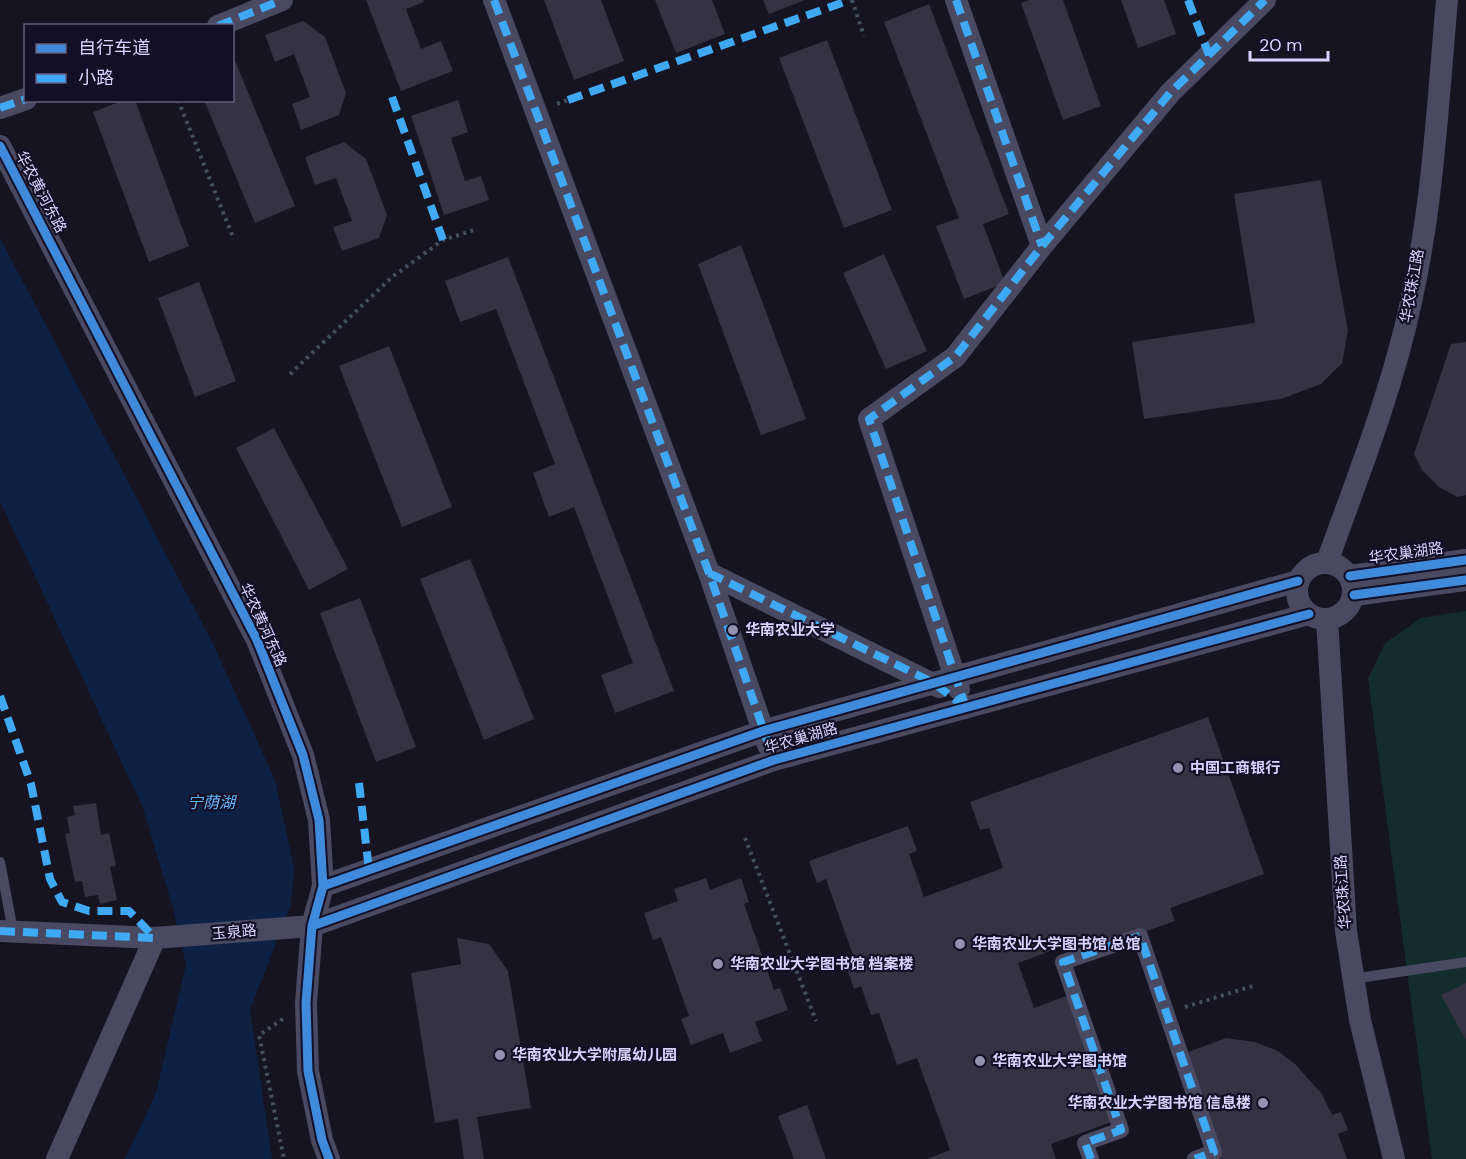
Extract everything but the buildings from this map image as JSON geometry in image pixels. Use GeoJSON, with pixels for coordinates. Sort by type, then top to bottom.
{"type":"FeatureCollection","features":[{"type":"Feature","properties":{"kind":"street"},"geometry":{"type":"LineString","coordinates":[[223,24],[282,0]]}},
{"type":"Feature","properties":{"kind":"street"},"geometry":{"type":"LineString","coordinates":[[494,0],[709,573],[774,760]]}},
{"type":"Feature","properties":{"kind":"street"},"geometry":{"type":"LineString","coordinates":[[956,0],[1042,246]]}},
{"type":"Feature","properties":{"kind":"street"},"geometry":{"type":"LineString","coordinates":[[966,708],[944,680],[868,419],[954,357],[1042,246],[1170,93],[1265,0]]}},
{"type":"Feature","properties":{"kind":"street","name":"华农珠江路"},"geometry":{"type":"LineString","coordinates":[[1328,562],[1393,375],[1412,300],[1430,185],[1447,0]]}},
{"type":"Feature","properties":{"kind":"street"},"geometry":{"type":"LineString","coordinates":[[0,108],[24,100]]}},
{"type":"Feature","properties":{"kind":"street","name":"华农黄河东路"},"geometry":{"type":"LineString","coordinates":[[0,146],[257,640],[305,766],[319,820],[323,886],[312,926],[306,1003],[308,1071],[328,1159]]}},
{"type":"Feature","properties":{"kind":"street","name":"华农巢湖路"},"geometry":{"type":"LineString","coordinates":[[1352,586],[1466,560]]}},
{"type":"Feature","properties":{"kind":"street"},"geometry":{"type":"LineString","coordinates":[[1328,562],[1344,569],[1352,586],[1345,612],[1318,617],[1298,599],[1298,581],[1310,567],[1328,562]]}},
{"type":"Feature","properties":{"kind":"street"},"geometry":{"type":"LineString","coordinates":[[709,573],[944,680]]}},
{"type":"Feature","properties":{"kind":"street"},"geometry":{"type":"LineString","coordinates":[[1352,586],[1466,580]]}},
{"type":"Feature","properties":{"kind":"street","name":"华农巢湖路"},"geometry":{"type":"LineString","coordinates":[[323,886],[763,730],[1298,581]]}},
{"type":"Feature","properties":{"kind":"street","name":"华农珠江路"},"geometry":{"type":"LineString","coordinates":[[1318,617],[1352,979],[1394,1159]]}},
{"type":"Feature","properties":{"kind":"street","name":"华农巢湖路"},"geometry":{"type":"LineString","coordinates":[[312,926],[774,760],[1318,617]]}},
{"type":"Feature","properties":{"kind":"street","name":"玉泉路"},"geometry":{"type":"LineString","coordinates":[[6,931],[155,938],[312,926]]}},
{"type":"Feature","properties":{"kind":"street"},"geometry":{"type":"LineString","coordinates":[[1091,1159],[1085,1143],[1121,1130],[1063,962],[1140,936],[1214,1152],[1195,1159]]}},
{"type":"Feature","properties":{"kind":"street"},"geometry":{"type":"LineString","coordinates":[[57,1159],[155,938]]}},
{"type":"Feature","properties":{"kind":"lane"},"geometry":{"type":"LineString","coordinates":[[0,862],[6,931]]}},
{"type":"Feature","properties":{"kind":"lane"},"geometry":{"type":"LineString","coordinates":[[1352,979],[1466,962]]}},
{"type":"Feature","properties":{"kind":"path"},"geometry":{"type":"LineString","coordinates":[[852,0],[864,36]]}},
{"type":"Feature","properties":{"kind":"path"},"geometry":{"type":"LineString","coordinates":[[179,102],[233,237]]}},
{"type":"Feature","properties":{"kind":"path"},"geometry":{"type":"LineString","coordinates":[[290,374],[392,277],[443,240],[477,229]]}},
{"type":"Feature","properties":{"kind":"path"},"geometry":{"type":"LineString","coordinates":[[745,838],[816,1021]]}},
{"type":"Feature","properties":{"kind":"path"},"geometry":{"type":"LineString","coordinates":[[1166,1013],[1253,986]]}},
{"type":"Feature","properties":{"kind":"path"},"geometry":{"type":"LineString","coordinates":[[259,1035],[284,1159]]}},
{"type":"Feature","properties":{"kind":"green space"},"geometry":{"type":"Polygon","coordinates":[[[1466,611],[1466,1159],[1432,1159],[1368,679],[1385,643],[1421,618],[1466,611]]]}},
{"type":"Feature","properties":{"kind":"water","name":"宁荫湖"},"geometry":{"type":"Polygon","coordinates":[[[0,238],[213,644],[275,780],[294,868],[291,904],[250,1010],[272,1159],[125,1159],[156,1093],[186,965],[173,908],[143,808],[0,501],[0,238]]]}},
{"type":"Feature","properties":{"kind":"marked path"},"geometry":{"type":"LineString","coordinates":[[223,24],[282,0]]}},
{"type":"Feature","properties":{"kind":"marked path"},"geometry":{"type":"LineString","coordinates":[[494,0],[709,573],[774,760]]}},
{"type":"Feature","properties":{"kind":"marked path"},"geometry":{"type":"LineString","coordinates":[[568,100],[850,0]]}},
{"type":"Feature","properties":{"kind":"marked path"},"geometry":{"type":"LineString","coordinates":[[956,0],[1042,246]]}},
{"type":"Feature","properties":{"kind":"marked path"},"geometry":{"type":"LineString","coordinates":[[1188,0],[1209,55]]}},
{"type":"Feature","properties":{"kind":"marked path"},"geometry":{"type":"LineString","coordinates":[[966,708],[869,419],[955,357],[1042,246],[1170,93],[1265,0]]}},
{"type":"Feature","properties":{"kind":"marked path"},"geometry":{"type":"LineString","coordinates":[[392,97],[443,240]]}},
{"type":"Feature","properties":{"kind":"marked path"},"geometry":{"type":"LineString","coordinates":[[0,108],[24,100]]}},
{"type":"Feature","properties":{"kind":"marked path"},"geometry":{"type":"LineString","coordinates":[[709,573],[934,683],[966,708]]}},
{"type":"Feature","properties":{"kind":"marked path"},"geometry":{"type":"LineString","coordinates":[[0,696],[31,784],[50,879],[62,902],[89,911],[129,911],[155,938]]}},
{"type":"Feature","properties":{"kind":"marked path"},"geometry":{"type":"LineString","coordinates":[[359,783],[369,870]]}},
{"type":"Feature","properties":{"kind":"marked path"},"geometry":{"type":"LineString","coordinates":[[0,931],[155,938]]}},
{"type":"Feature","properties":{"kind":"marked path"},"geometry":{"type":"LineString","coordinates":[[1091,1159],[1085,1143],[1121,1130],[1063,962],[1140,936],[1214,1152],[1195,1159]]}},
{"type":"Feature","properties":{"kind":"cycle path"},"geometry":{"type":"LineString","coordinates":[[0,146],[257,640],[303,755],[319,820],[323,886],[312,926],[306,1003],[308,1071],[322,1140],[329,1159]]}},
{"type":"Feature","properties":{"kind":"cycle path"},"geometry":{"type":"LineString","coordinates":[[1350,576],[1466,560]]}},
{"type":"Feature","properties":{"kind":"cycle path"},"geometry":{"type":"LineString","coordinates":[[1354,595],[1466,580]]}},
{"type":"Feature","properties":{"kind":"cycle path"},"geometry":{"type":"LineString","coordinates":[[323,886],[763,731],[1298,581]]}},
{"type":"Feature","properties":{"kind":"cycle path"},"geometry":{"type":"LineString","coordinates":[[312,926],[774,760],[1309,614]]}},
{"type":"Feature","properties":{"kind":"place","name":"华南农业大学"},"geometry":{"type":"Point","coordinates":[733,630]}},
{"type":"Feature","properties":{"kind":"place","name":"中国工商银行"},"geometry":{"type":"Point","coordinates":[1178,768]}},
{"type":"Feature","properties":{"kind":"place","name":"华南农业大学图书馆 总馆"},"geometry":{"type":"Point","coordinates":[960,944]}},
{"type":"Feature","properties":{"kind":"place","name":"华南农业大学图书馆 档案楼"},"geometry":{"type":"Point","coordinates":[718,964]}},
{"type":"Feature","properties":{"kind":"place","name":"华南农业大学附属幼儿园"},"geometry":{"type":"Point","coordinates":[500,1055]}},
{"type":"Feature","properties":{"kind":"place","name":"华南农业大学图书馆"},"geometry":{"type":"Point","coordinates":[980,1061]}},
{"type":"Feature","properties":{"kind":"place","name":"华南农业大学图书馆 信息楼"},"geometry":{"type":"Point","coordinates":[1263,1103]}}]}
